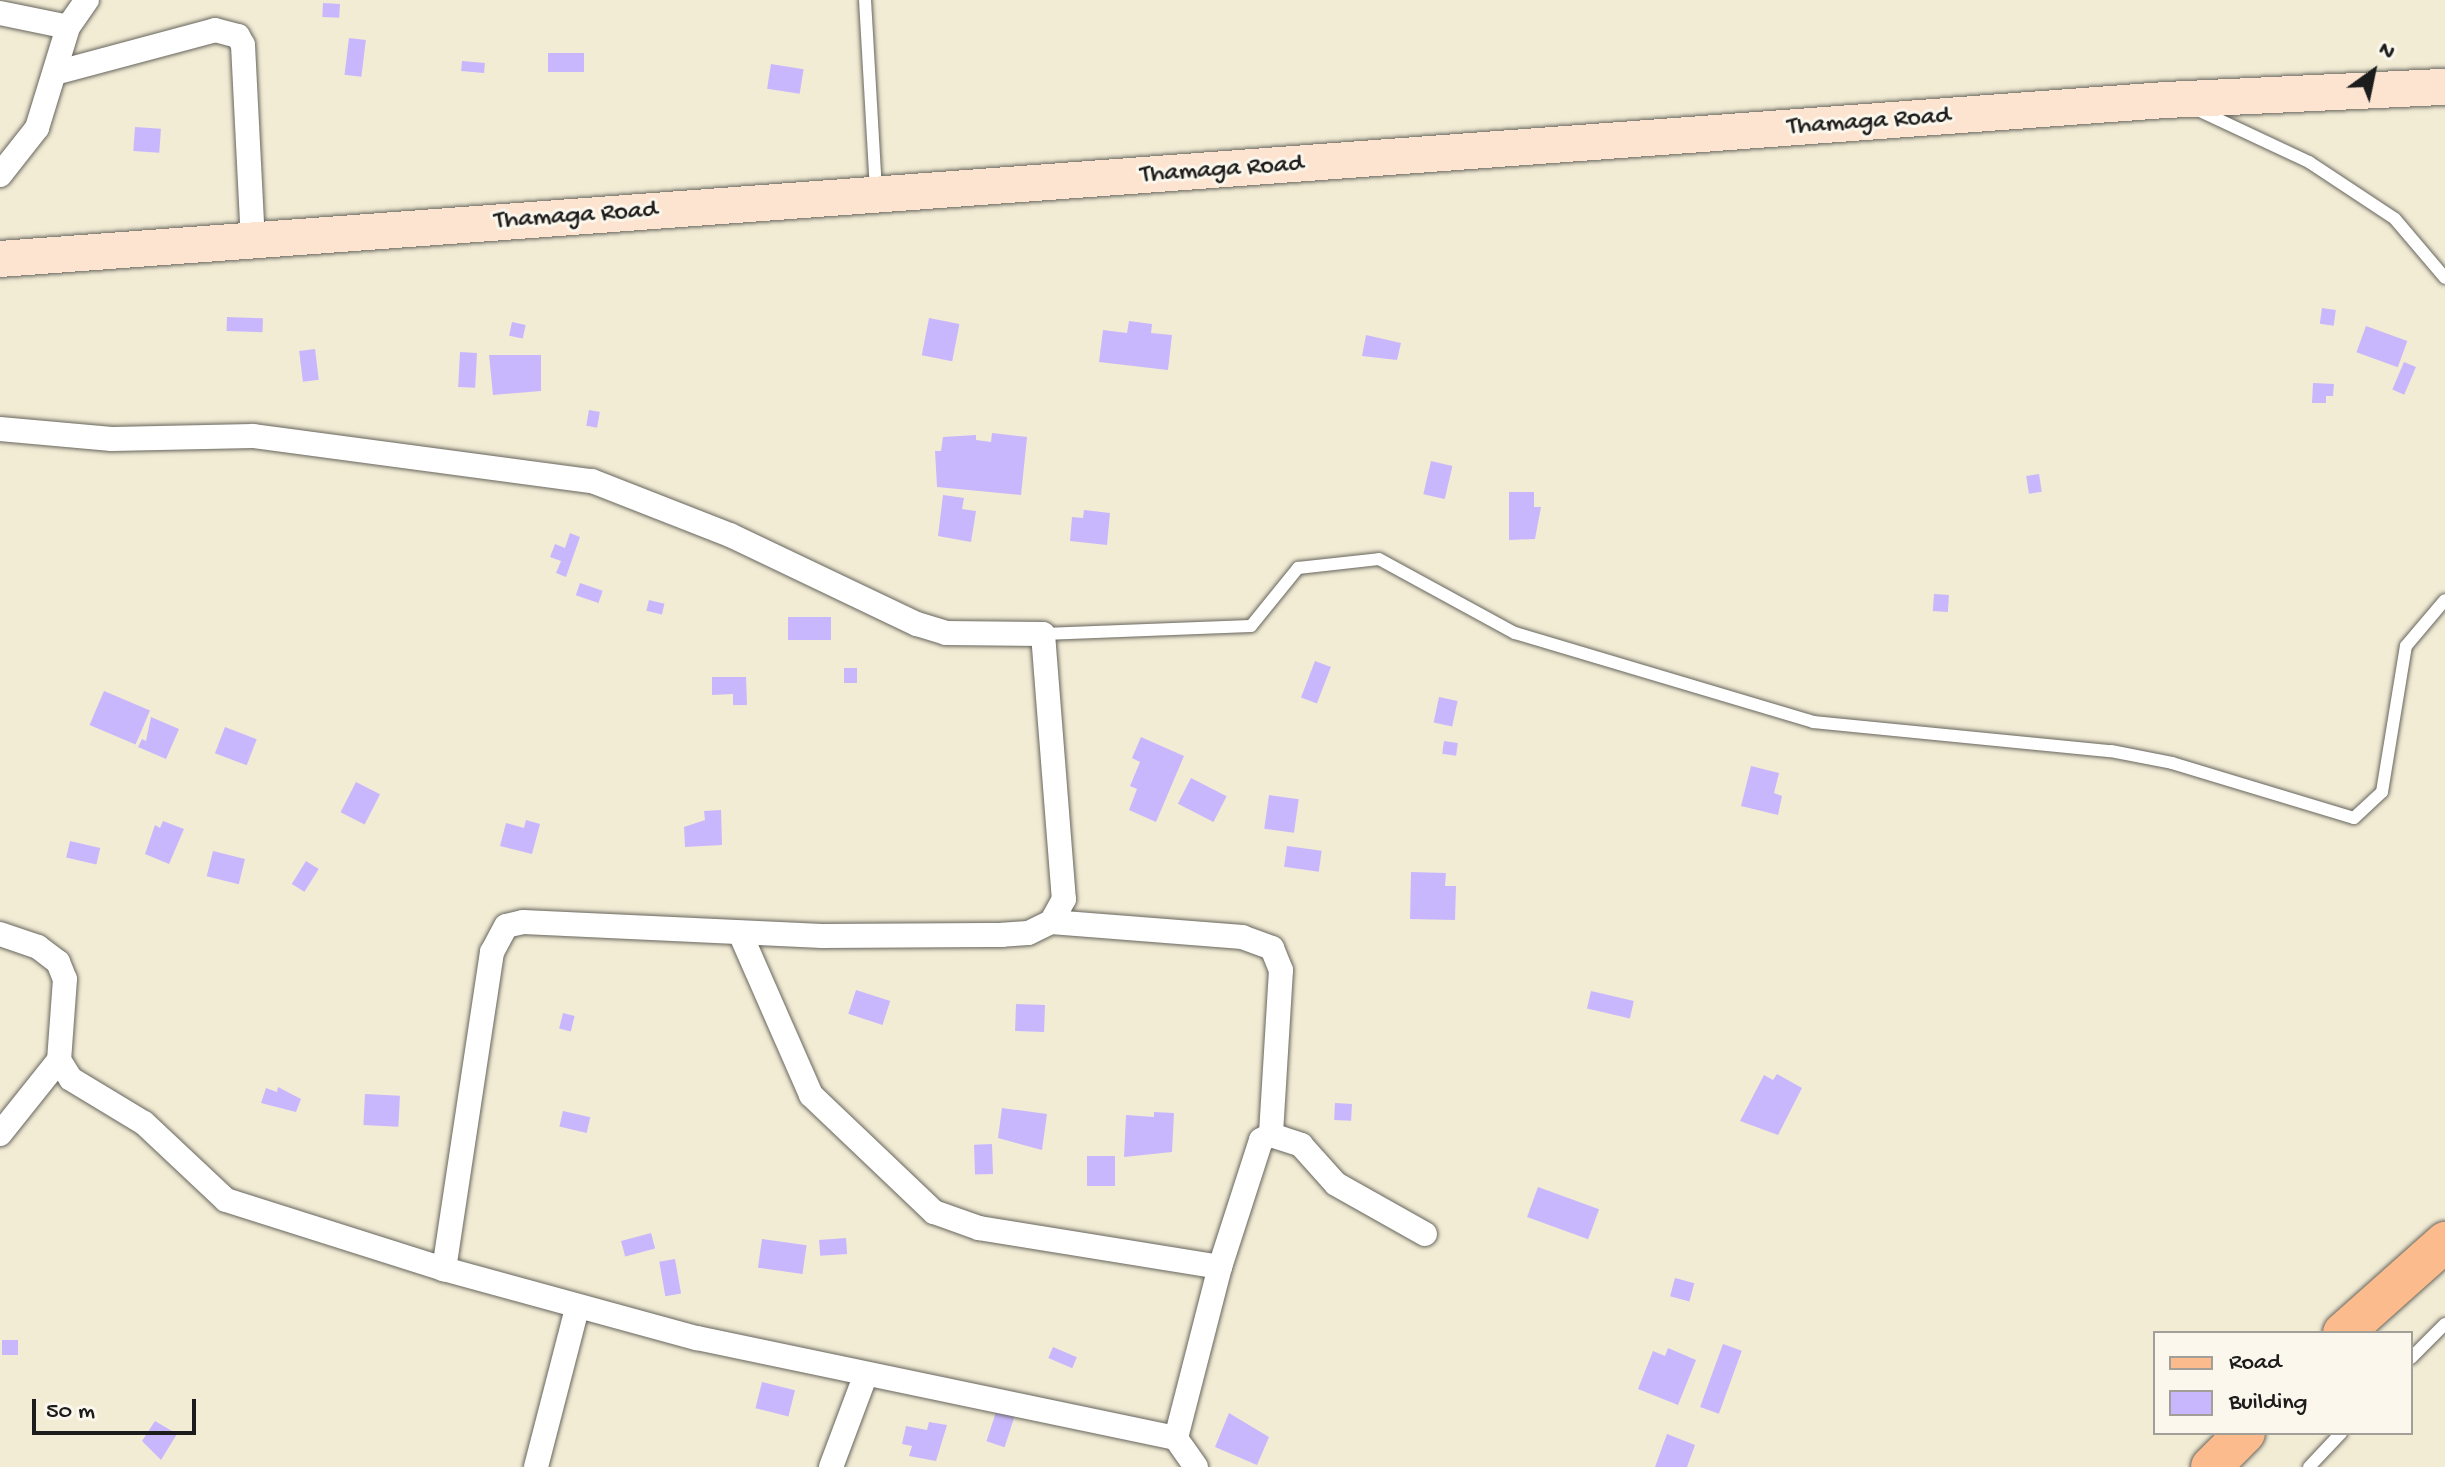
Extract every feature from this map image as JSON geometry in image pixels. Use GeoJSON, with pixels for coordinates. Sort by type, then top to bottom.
{"type":"FeatureCollection","features":[{"type":"Feature","properties":{"kind":"main road","name":"Thamaga Road"},"geometry":{"type":"LineString","coordinates":[[0,259],[2175,100],[2445,87]]}},
{"type":"Feature","properties":{"kind":"main road"},"geometry":{"type":"LineString","coordinates":[[2345,1331],[2445,1242]]}},
{"type":"Feature","properties":{"kind":"main road"},"geometry":{"type":"LineString","coordinates":[[2211,1467],[2243,1435]]}},
{"type":"Feature","properties":{"kind":"street"},"geometry":{"type":"LineString","coordinates":[[0,175],[37,128],[68,27],[87,0]]}},
{"type":"Feature","properties":{"kind":"street"},"geometry":{"type":"LineString","coordinates":[[0,13],[68,27]]}},
{"type":"Feature","properties":{"kind":"street"},"geometry":{"type":"LineString","coordinates":[[55,73],[215,30],[238,36],[243,45],[253,241]]}},
{"type":"Feature","properties":{"kind":"street"},"geometry":{"type":"LineString","coordinates":[[0,429],[112,439],[253,436],[592,481],[730,535],[917,624],[946,633],[1043,634],[1064,899],[1051,922]]}},
{"type":"Feature","properties":{"kind":"street"},"geometry":{"type":"LineString","coordinates":[[444,1269],[492,952],[506,926],[523,922],[740,933],[1002,935],[1028,933],[1051,922],[1242,937],[1272,948],[1281,970],[1271,1135]]}},
{"type":"Feature","properties":{"kind":"street"},"geometry":{"type":"LineString","coordinates":[[740,933],[811,1095],[934,1212],[979,1228],[1220,1267]]}},
{"type":"Feature","properties":{"kind":"street"},"geometry":{"type":"LineString","coordinates":[[0,934],[38,947],[58,962],[65,979],[59,1060],[0,1134]]}},
{"type":"Feature","properties":{"kind":"street"},"geometry":{"type":"LineString","coordinates":[[59,1060],[71,1079],[144,1123],[226,1200],[577,1308],[866,1374],[1176,1438],[1196,1467]]}},
{"type":"Feature","properties":{"kind":"street"},"geometry":{"type":"LineString","coordinates":[[1176,1438],[1220,1267],[1261,1140],[1271,1135],[1301,1145],[1336,1184],[1425,1234]]}},
{"type":"Feature","properties":{"kind":"street"},"geometry":{"type":"LineString","coordinates":[[536,1467],[577,1308]]}},
{"type":"Feature","properties":{"kind":"street"},"geometry":{"type":"LineString","coordinates":[[831,1467],[866,1374]]}},
{"type":"Feature","properties":{"kind":"lane"},"geometry":{"type":"LineString","coordinates":[[865,0],[877,195]]}},
{"type":"Feature","properties":{"kind":"lane"},"geometry":{"type":"LineString","coordinates":[[2175,100],[2309,162],[2395,219],[2445,278]]}},
{"type":"Feature","properties":{"kind":"lane"},"geometry":{"type":"LineString","coordinates":[[1043,634],[1251,626],[1298,568],[1379,559],[1515,633],[1813,722],[2111,751],[2172,763],[2354,818],[2382,792],[2406,646],[2445,600]]}},
{"type":"Feature","properties":{"kind":"lane"},"geometry":{"type":"LineString","coordinates":[[2413,1356],[2445,1324]]}},
{"type":"Feature","properties":{"kind":"lane"},"geometry":{"type":"LineString","coordinates":[[2309,1467],[2339,1435]]}},
{"type":"Feature","properties":{"kind":"building"},"geometry":{"type":"Polygon","coordinates":[[[323,3],[340,4],[339,18],[322,17],[323,3]]]}},
{"type":"Feature","properties":{"kind":"building"},"geometry":{"type":"Polygon","coordinates":[[[349,38],[366,40],[361,77],[344,75],[349,38]]]}},
{"type":"Feature","properties":{"kind":"building"},"geometry":{"type":"Polygon","coordinates":[[[548,53],[584,53],[584,72],[548,72],[548,53]]]}},
{"type":"Feature","properties":{"kind":"building"},"geometry":{"type":"Polygon","coordinates":[[[462,61],[485,63],[484,73],[461,71],[462,61]]]}},
{"type":"Feature","properties":{"kind":"building"},"geometry":{"type":"Polygon","coordinates":[[[771,64],[804,69],[800,94],[767,89],[771,64]]]}},
{"type":"Feature","properties":{"kind":"building"},"geometry":{"type":"Polygon","coordinates":[[[135,127],[161,129],[159,153],[133,151],[135,127]]]}},
{"type":"Feature","properties":{"kind":"building"},"geometry":{"type":"Polygon","coordinates":[[[2322,308],[2336,310],[2334,326],[2320,324],[2322,308]]]}},
{"type":"Feature","properties":{"kind":"building"},"geometry":{"type":"Polygon","coordinates":[[[227,317],[263,318],[262,332],[227,331],[227,317]]]}},
{"type":"Feature","properties":{"kind":"building"},"geometry":{"type":"Polygon","coordinates":[[[929,318],[959,324],[952,361],[922,355],[929,318]]]}},
{"type":"Feature","properties":{"kind":"building"},"geometry":{"type":"Polygon","coordinates":[[[1129,321],[1152,324],[1151,333],[1172,335],[1168,370],[1099,362],[1103,330],[1127,333],[1129,321]]]}},
{"type":"Feature","properties":{"kind":"building"},"geometry":{"type":"Polygon","coordinates":[[[512,322],[526,325],[523,339],[509,336],[512,322]]]}},
{"type":"Feature","properties":{"kind":"building"},"geometry":{"type":"Polygon","coordinates":[[[2366,326],[2407,341],[2398,367],[2356,352],[2366,326]]]}},
{"type":"Feature","properties":{"kind":"building"},"geometry":{"type":"Polygon","coordinates":[[[1366,335],[1401,343],[1397,360],[1362,356],[1366,335]]]}},
{"type":"Feature","properties":{"kind":"building"},"geometry":{"type":"Polygon","coordinates":[[[315,349],[319,380],[303,382],[299,351],[315,349]]]}},
{"type":"Feature","properties":{"kind":"building"},"geometry":{"type":"Polygon","coordinates":[[[460,352],[477,353],[475,388],[458,387],[460,352]]]}},
{"type":"Feature","properties":{"kind":"building"},"geometry":{"type":"Polygon","coordinates":[[[489,355],[541,355],[541,391],[493,395],[489,355]]]}},
{"type":"Feature","properties":{"kind":"building"},"geometry":{"type":"Polygon","coordinates":[[[2404,362],[2416,367],[2404,395],[2392,390],[2404,362]]]}},
{"type":"Feature","properties":{"kind":"building"},"geometry":{"type":"Polygon","coordinates":[[[2313,383],[2334,384],[2333,396],[2326,396],[2326,403],[2312,403],[2313,383]]]}},
{"type":"Feature","properties":{"kind":"building"},"geometry":{"type":"Polygon","coordinates":[[[589,410],[600,412],[597,428],[586,426],[589,410]]]}},
{"type":"Feature","properties":{"kind":"building"},"geometry":{"type":"Polygon","coordinates":[[[992,433],[1027,437],[1021,495],[937,487],[935,451],[941,451],[943,437],[976,435],[976,440],[991,442],[992,433]]]}},
{"type":"Feature","properties":{"kind":"building"},"geometry":{"type":"Polygon","coordinates":[[[1431,461],[1452,466],[1445,499],[1423,494],[1431,461]]]}},
{"type":"Feature","properties":{"kind":"building"},"geometry":{"type":"Polygon","coordinates":[[[2039,474],[2042,492],[2029,494],[2026,476],[2039,474]]]}},
{"type":"Feature","properties":{"kind":"building"},"geometry":{"type":"Polygon","coordinates":[[[1509,492],[1534,492],[1534,507],[1541,507],[1535,539],[1509,540],[1509,492]]]}},
{"type":"Feature","properties":{"kind":"building"},"geometry":{"type":"Polygon","coordinates":[[[943,495],[964,498],[962,509],[976,511],[971,542],[938,536],[943,495]]]}},
{"type":"Feature","properties":{"kind":"building"},"geometry":{"type":"Polygon","coordinates":[[[1084,510],[1110,513],[1107,545],[1070,541],[1072,517],[1083,518],[1084,510]]]}},
{"type":"Feature","properties":{"kind":"building"},"geometry":{"type":"Polygon","coordinates":[[[570,533],[580,537],[566,577],[556,573],[561,561],[550,557],[555,544],[565,548],[570,533]]]}},
{"type":"Feature","properties":{"kind":"building"},"geometry":{"type":"Polygon","coordinates":[[[580,583],[603,591],[598,603],[576,595],[580,583]]]}},
{"type":"Feature","properties":{"kind":"building"},"geometry":{"type":"Polygon","coordinates":[[[1934,594],[1949,595],[1948,612],[1933,611],[1934,594]]]}},
{"type":"Feature","properties":{"kind":"building"},"geometry":{"type":"Polygon","coordinates":[[[649,600],[665,604],[662,615],[646,611],[649,600]]]}},
{"type":"Feature","properties":{"kind":"building"},"geometry":{"type":"Polygon","coordinates":[[[788,617],[831,617],[831,640],[788,640],[788,617]]]}},
{"type":"Feature","properties":{"kind":"building"},"geometry":{"type":"Polygon","coordinates":[[[1315,661],[1331,667],[1317,704],[1301,697],[1315,661]]]}},
{"type":"Feature","properties":{"kind":"building"},"geometry":{"type":"Polygon","coordinates":[[[844,668],[857,668],[857,683],[844,683],[844,668]]]}},
{"type":"Feature","properties":{"kind":"building"},"geometry":{"type":"Polygon","coordinates":[[[712,677],[746,677],[747,705],[733,705],[733,694],[712,695],[712,677]]]}},
{"type":"Feature","properties":{"kind":"building"},"geometry":{"type":"Polygon","coordinates":[[[104,691],[150,711],[136,745],[90,725],[104,691]]]}},
{"type":"Feature","properties":{"kind":"building"},"geometry":{"type":"Polygon","coordinates":[[[1439,697],[1458,701],[1452,726],[1434,722],[1439,697]]]}},
{"type":"Feature","properties":{"kind":"building"},"geometry":{"type":"Polygon","coordinates":[[[151,717],[179,729],[166,759],[138,747],[142,739],[146,741],[151,717]]]}},
{"type":"Feature","properties":{"kind":"building"},"geometry":{"type":"Polygon","coordinates":[[[225,727],[257,739],[247,765],[215,753],[225,727]]]}},
{"type":"Feature","properties":{"kind":"building"},"geometry":{"type":"Polygon","coordinates":[[[1141,737],[1184,756],[1156,822],[1129,810],[1137,789],[1130,786],[1140,762],[1132,758],[1141,737]]]}},
{"type":"Feature","properties":{"kind":"building"},"geometry":{"type":"Polygon","coordinates":[[[1444,741],[1458,743],[1456,756],[1442,754],[1444,741]]]}},
{"type":"Feature","properties":{"kind":"building"},"geometry":{"type":"Polygon","coordinates":[[[1751,766],[1779,773],[1774,793],[1782,796],[1778,815],[1741,806],[1751,766]]]}},
{"type":"Feature","properties":{"kind":"building"},"geometry":{"type":"Polygon","coordinates":[[[1191,778],[1227,796],[1213,822],[1178,804],[1191,778]]]}},
{"type":"Feature","properties":{"kind":"building"},"geometry":{"type":"Polygon","coordinates":[[[356,782],[380,794],[365,825],[341,812],[356,782]]]}},
{"type":"Feature","properties":{"kind":"building"},"geometry":{"type":"Polygon","coordinates":[[[1269,795],[1299,799],[1294,833],[1264,829],[1269,795]]]}},
{"type":"Feature","properties":{"kind":"building"},"geometry":{"type":"Polygon","coordinates":[[[721,810],[722,845],[685,847],[684,827],[705,820],[704,811],[721,810]]]}},
{"type":"Feature","properties":{"kind":"building"},"geometry":{"type":"Polygon","coordinates":[[[526,820],[540,824],[532,854],[500,846],[506,823],[524,828],[526,820]]]}},
{"type":"Feature","properties":{"kind":"building"},"geometry":{"type":"Polygon","coordinates":[[[163,821],[184,829],[169,864],[145,854],[155,825],[160,828],[163,821]]]}},
{"type":"Feature","properties":{"kind":"building"},"geometry":{"type":"Polygon","coordinates":[[[70,841],[100,848],[96,865],[66,858],[70,841]]]}},
{"type":"Feature","properties":{"kind":"building"},"geometry":{"type":"Polygon","coordinates":[[[1287,846],[1322,851],[1319,872],[1284,867],[1287,846]]]}},
{"type":"Feature","properties":{"kind":"building"},"geometry":{"type":"Polygon","coordinates":[[[213,851],[245,859],[239,884],[207,876],[213,851]]]}},
{"type":"Feature","properties":{"kind":"building"},"geometry":{"type":"Polygon","coordinates":[[[306,861],[319,869],[304,892],[292,884],[306,861]]]}},
{"type":"Feature","properties":{"kind":"building"},"geometry":{"type":"Polygon","coordinates":[[[1411,872],[1446,873],[1445,886],[1456,886],[1455,920],[1410,919],[1411,872]]]}},
{"type":"Feature","properties":{"kind":"building"},"geometry":{"type":"Polygon","coordinates":[[[856,990],[890,1001],[883,1025],[848,1014],[856,990]]]}},
{"type":"Feature","properties":{"kind":"building"},"geometry":{"type":"Polygon","coordinates":[[[1591,991],[1634,1001],[1630,1018],[1587,1009],[1591,991]]]}},
{"type":"Feature","properties":{"kind":"building"},"geometry":{"type":"Polygon","coordinates":[[[1016,1004],[1045,1005],[1044,1032],[1015,1031],[1016,1004]]]}},
{"type":"Feature","properties":{"kind":"building"},"geometry":{"type":"Polygon","coordinates":[[[563,1013],[575,1016],[571,1031],[559,1029],[563,1013]]]}},
{"type":"Feature","properties":{"kind":"building"},"geometry":{"type":"Polygon","coordinates":[[[1777,1074],[1802,1088],[1778,1135],[1740,1121],[1764,1075],[1773,1080],[1777,1074]]]}},
{"type":"Feature","properties":{"kind":"building"},"geometry":{"type":"Polygon","coordinates":[[[278,1087],[301,1099],[296,1112],[261,1103],[266,1088],[277,1092],[278,1087]]]}},
{"type":"Feature","properties":{"kind":"building"},"geometry":{"type":"Polygon","coordinates":[[[365,1094],[400,1096],[398,1127],[363,1125],[365,1094]]]}},
{"type":"Feature","properties":{"kind":"building"},"geometry":{"type":"Polygon","coordinates":[[[1335,1103],[1352,1104],[1351,1121],[1334,1120],[1335,1103]]]}},
{"type":"Feature","properties":{"kind":"building"},"geometry":{"type":"Polygon","coordinates":[[[1002,1108],[1047,1114],[1042,1150],[998,1138],[1002,1108]]]}},
{"type":"Feature","properties":{"kind":"building"},"geometry":{"type":"Polygon","coordinates":[[[563,1111],[590,1117],[587,1133],[559,1127],[563,1111]]]}},
{"type":"Feature","properties":{"kind":"building"},"geometry":{"type":"Polygon","coordinates":[[[1154,1112],[1174,1113],[1172,1152],[1124,1157],[1126,1115],[1154,1117],[1154,1112]]]}},
{"type":"Feature","properties":{"kind":"building"},"geometry":{"type":"Polygon","coordinates":[[[992,1144],[993,1174],[975,1175],[974,1145],[992,1144]]]}},
{"type":"Feature","properties":{"kind":"building"},"geometry":{"type":"Polygon","coordinates":[[[1087,1156],[1115,1156],[1115,1186],[1087,1186],[1087,1156]]]}},
{"type":"Feature","properties":{"kind":"building"},"geometry":{"type":"Polygon","coordinates":[[[1538,1187],[1599,1209],[1588,1239],[1527,1217],[1538,1187]]]}},
{"type":"Feature","properties":{"kind":"building"},"geometry":{"type":"Polygon","coordinates":[[[651,1233],[655,1248],[625,1256],[621,1241],[651,1233]]]}},
{"type":"Feature","properties":{"kind":"building"},"geometry":{"type":"Polygon","coordinates":[[[846,1238],[847,1254],[820,1256],[819,1240],[846,1238]]]}},
{"type":"Feature","properties":{"kind":"building"},"geometry":{"type":"Polygon","coordinates":[[[762,1239],[807,1245],[803,1274],[758,1268],[762,1239]]]}},
{"type":"Feature","properties":{"kind":"building"},"geometry":{"type":"Polygon","coordinates":[[[675,1259],[681,1293],[665,1296],[659,1262],[675,1259]]]}},
{"type":"Feature","properties":{"kind":"building"},"geometry":{"type":"Polygon","coordinates":[[[1675,1278],[1694,1283],[1689,1302],[1670,1296],[1675,1278]]]}},
{"type":"Feature","properties":{"kind":"building"},"geometry":{"type":"Polygon","coordinates":[[[2,1340],[18,1340],[18,1355],[2,1355],[2,1340]]]}},
{"type":"Feature","properties":{"kind":"building"},"geometry":{"type":"Polygon","coordinates":[[[1723,1344],[1742,1351],[1719,1414],[1700,1407],[1723,1344]]]}},
{"type":"Feature","properties":{"kind":"building"},"geometry":{"type":"Polygon","coordinates":[[[1053,1347],[1077,1357],[1072,1368],[1048,1358],[1053,1347]]]}},
{"type":"Feature","properties":{"kind":"building"},"geometry":{"type":"Polygon","coordinates":[[[1668,1348],[1696,1360],[1678,1405],[1638,1389],[1653,1351],[1665,1356],[1668,1348]]]}},
{"type":"Feature","properties":{"kind":"building"},"geometry":{"type":"Polygon","coordinates":[[[762,1382],[795,1390],[788,1416],[755,1408],[762,1382]]]}},
{"type":"Feature","properties":{"kind":"building"},"geometry":{"type":"Polygon","coordinates":[[[997,1409],[1015,1415],[1005,1447],[986,1441],[997,1409]]]}},
{"type":"Feature","properties":{"kind":"building"},"geometry":{"type":"Polygon","coordinates":[[[1229,1413],[1269,1437],[1257,1465],[1215,1447],[1229,1413]]]}},
{"type":"Feature","properties":{"kind":"building"},"geometry":{"type":"Polygon","coordinates":[[[155,1421],[177,1434],[161,1460],[142,1441],[155,1421]]]}},
{"type":"Feature","properties":{"kind":"building"},"geometry":{"type":"Polygon","coordinates":[[[929,1422],[947,1425],[936,1461],[909,1456],[912,1446],[902,1444],[906,1426],[927,1430],[929,1422]]]}},
{"type":"Feature","properties":{"kind":"building"},"geometry":{"type":"Polygon","coordinates":[[[1667,1434],[1695,1445],[1687,1467],[1655,1467],[1667,1434]]]}}]}
